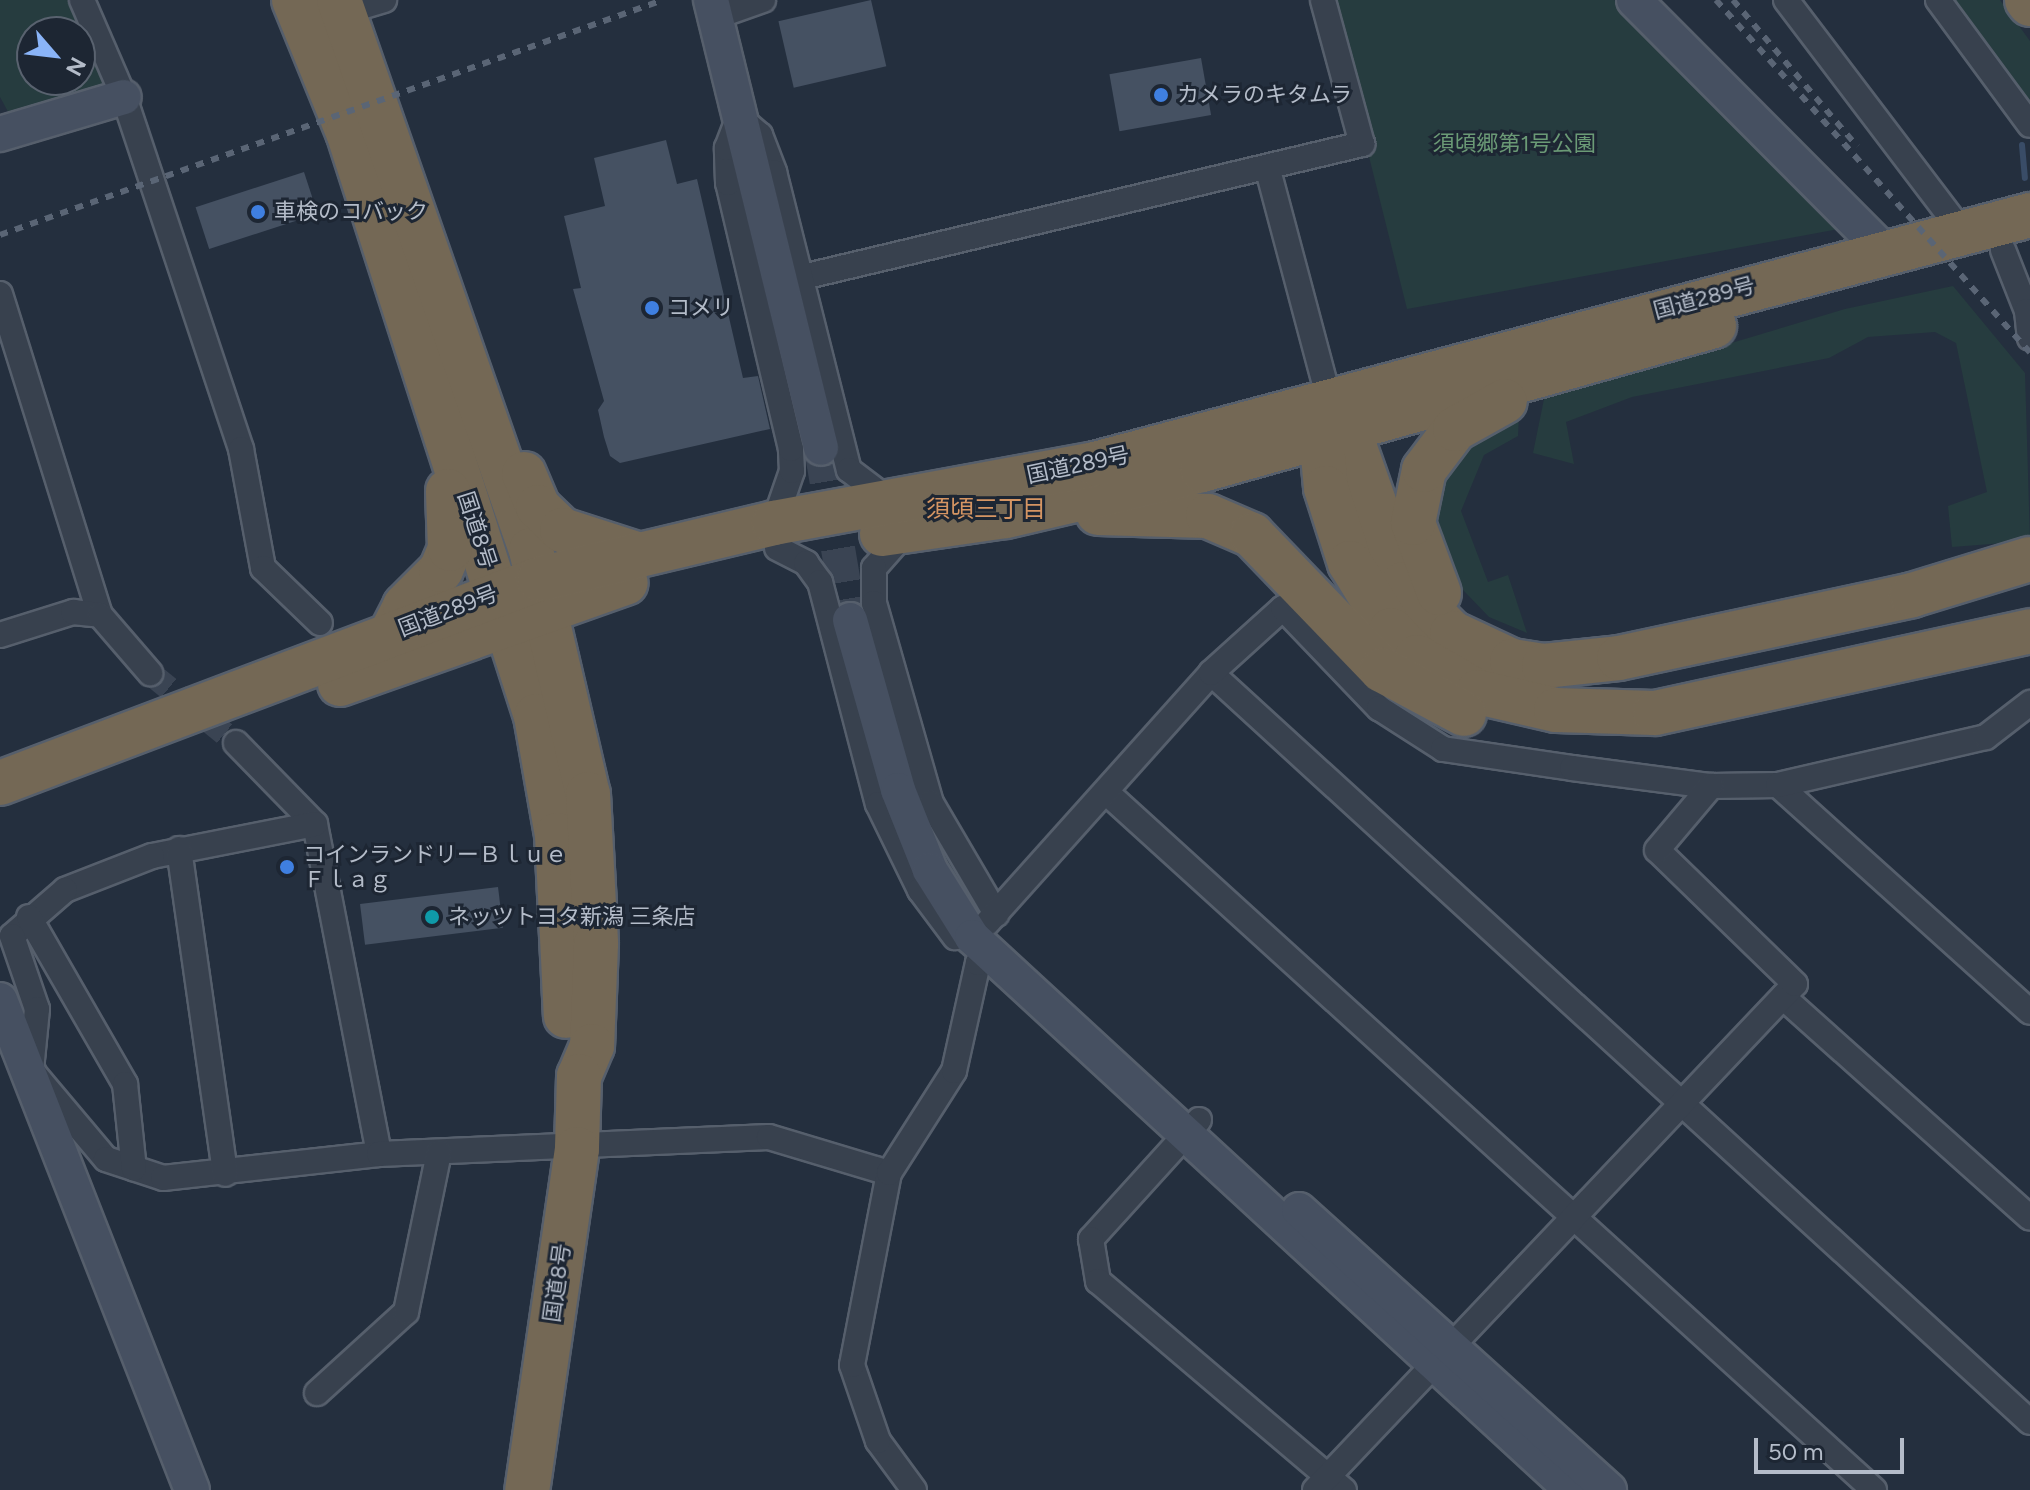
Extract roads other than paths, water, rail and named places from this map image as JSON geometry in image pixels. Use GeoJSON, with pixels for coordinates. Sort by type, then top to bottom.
{"type":"FeatureCollection","features":[{"type":"Feature","properties":{"kind":"highway","name":"国道8号"},"geometry":{"type":"LineString","coordinates":[[294,0],[348,132],[501,608],[549,774],[563,906],[567,1049],[579,1076]]}},
{"type":"Feature","properties":{"kind":"highway","name":"国道8号"},"geometry":{"type":"LineString","coordinates":[[356,4],[470,375],[543,594],[591,827],[592,1046],[579,1076],[577,1149],[531,1488]]}},
{"type":"Feature","properties":{"kind":"highway","name":"国道289号"},"geometry":{"type":"LineString","coordinates":[[0,809],[501,608],[543,594],[633,553],[902,518],[1006,516],[1333,421],[1884,251],[2030,215]]}},
{"type":"Feature","properties":{"kind":"highway","name":"国道289号"},"geometry":{"type":"LineString","coordinates":[[902,518],[1095,464],[1333,421],[1660,342],[2016,246]]}},
{"type":"Feature","properties":{"kind":"highway"},"geometry":{"type":"LineString","coordinates":[[1580,664],[1492,639],[1445,602],[1419,552],[1415,496],[1438,447],[1478,413],[1660,342]]}},
{"type":"Feature","properties":{"kind":"highway"},"geometry":{"type":"LineString","coordinates":[[470,375],[503,413],[531,496],[547,518],[578,537],[633,553]]}},
{"type":"Feature","properties":{"kind":"highway"},"geometry":{"type":"LineString","coordinates":[[1333,421],[1403,584],[1426,611],[1482,651],[1512,661],[1580,664],[1912,595],[2030,579]]}},
{"type":"Feature","properties":{"kind":"highway"},"geometry":{"type":"LineString","coordinates":[[1333,421],[1326,488],[1350,563],[1391,630],[1417,657],[1478,692],[1519,705],[1655,713]]}},
{"type":"Feature","properties":{"kind":"highway"},"geometry":{"type":"LineString","coordinates":[[392,632],[405,606],[441,570],[450,549],[447,488],[457,468]]}},
{"type":"Feature","properties":{"kind":"highway"},"geometry":{"type":"LineString","coordinates":[[1006,516],[1208,516],[1272,550],[1354,645],[1436,703],[1534,727],[1655,713],[1928,657],[2030,631]]}},
{"type":"Feature","properties":{"kind":"highway","name":"国道289号"},"geometry":{"type":"LineString","coordinates":[[543,594],[624,584],[775,536]]}},
{"type":"Feature","properties":{"kind":"highway"},"geometry":{"type":"LineString","coordinates":[[1912,595],[2030,559]]}},
{"type":"Feature","properties":{"kind":"highway","name":"国道289号"},"geometry":{"type":"LineString","coordinates":[[0,783],[392,632],[501,608]]}},
{"type":"Feature","properties":{"kind":"highway"},"geometry":{"type":"LineString","coordinates":[[1928,657],[2030,615]]}},
{"type":"Feature","properties":{"kind":"street"},"geometry":{"type":"LineString","coordinates":[[82,0],[124,97],[241,449],[263,568],[320,623]]}},
{"type":"Feature","properties":{"kind":"street"},"geometry":{"type":"LineString","coordinates":[[763,0],[713,8],[821,448]]}},
{"type":"Feature","properties":{"kind":"street"},"geometry":{"type":"LineString","coordinates":[[803,277],[1268,170],[1362,144],[1323,0]]}},
{"type":"Feature","properties":{"kind":"street"},"geometry":{"type":"LineString","coordinates":[[1634,0],[1884,251]]}},
{"type":"Feature","properties":{"kind":"street"},"geometry":{"type":"LineString","coordinates":[[1786,0],[1962,232]]}},
{"type":"Feature","properties":{"kind":"street"},"geometry":{"type":"LineString","coordinates":[[1938,0],[2030,125]]}},
{"type":"Feature","properties":{"kind":"street"},"geometry":{"type":"LineString","coordinates":[[3,127],[124,97]]}},
{"type":"Feature","properties":{"kind":"street"},"geometry":{"type":"LineString","coordinates":[[739,117],[760,135],[803,277],[849,470],[902,518],[874,568],[874,603],[931,803],[987,939]]}},
{"type":"Feature","properties":{"kind":"street"},"geometry":{"type":"LineString","coordinates":[[739,117],[727,148],[728,183],[791,449],[792,471],[775,536],[806,563],[820,582],[878,804],[920,890],[987,939],[1445,1357],[1609,1490]]}},
{"type":"Feature","properties":{"kind":"street"},"geometry":{"type":"LineString","coordinates":[[1268,170],[1333,421]]}},
{"type":"Feature","properties":{"kind":"street"},"geometry":{"type":"LineString","coordinates":[[2016,246],[2030,338]]}},
{"type":"Feature","properties":{"kind":"street"},"geometry":{"type":"LineString","coordinates":[[0,294],[100,615],[150,673]]}},
{"type":"Feature","properties":{"kind":"street"},"geometry":{"type":"LineString","coordinates":[[914,1490],[878,1441],[852,1365],[889,1173],[954,1071],[987,939],[1106,792],[1211,673],[1283,608],[1379,708],[1443,749],[1711,786],[1778,785],[1986,737],[2030,703]]}},
{"type":"Feature","properties":{"kind":"street"},"geometry":{"type":"LineString","coordinates":[[0,635],[73,612],[100,615]]}},
{"type":"Feature","properties":{"kind":"street"},"geometry":{"type":"LineString","coordinates":[[850,620],[898,790],[987,939]]}},
{"type":"Feature","properties":{"kind":"street"},"geometry":{"type":"LineString","coordinates":[[1211,673],[2030,1422]]}},
{"type":"Feature","properties":{"kind":"street"},"geometry":{"type":"LineString","coordinates":[[236,743],[315,824],[379,1154]]}},
{"type":"Feature","properties":{"kind":"street"},"geometry":{"type":"LineString","coordinates":[[1778,785],[2030,1012]]}},
{"type":"Feature","properties":{"kind":"street"},"geometry":{"type":"LineString","coordinates":[[1192,1128],[1091,1239],[1098,1281],[1329,1485],[1795,984],[1657,850],[1711,786]]}},
{"type":"Feature","properties":{"kind":"street"},"geometry":{"type":"LineString","coordinates":[[1106,792],[1874,1490]]}},
{"type":"Feature","properties":{"kind":"street"},"geometry":{"type":"LineString","coordinates":[[315,824],[179,849],[65,890],[29,917],[12,936],[37,1009],[31,1070],[106,1159],[163,1178],[225,1174],[379,1154],[577,1149],[769,1137],[889,1173]]}},
{"type":"Feature","properties":{"kind":"street"},"geometry":{"type":"LineString","coordinates":[[179,849],[225,1174]]}},
{"type":"Feature","properties":{"kind":"street"},"geometry":{"type":"LineString","coordinates":[[29,917],[125,1084],[134,1169]]}},
{"type":"Feature","properties":{"kind":"street"},"geometry":{"type":"LineString","coordinates":[[1783,997],[2030,1218]]}},
{"type":"Feature","properties":{"kind":"street"},"geometry":{"type":"LineString","coordinates":[[0,1000],[31,1070],[192,1490]]}},
{"type":"Feature","properties":{"kind":"street"},"geometry":{"type":"LineString","coordinates":[[317,1393],[406,1312],[439,1152]]}},
{"type":"Feature","properties":{"kind":"street"},"geometry":{"type":"LineString","coordinates":[[1445,1357],[1572,1490]]}},
{"type":"Feature","properties":{"kind":"waterway"},"geometry":{"type":"LineString","coordinates":[[2022,145],[2025,178]]}},
{"type":"Feature","properties":{"kind":"tunnel"},"geometry":{"type":"LineString","coordinates":[[821,448],[850,620]]}},
{"type":"Feature","properties":{"kind":"tunnel"},"geometry":{"type":"LineString","coordinates":[[150,673],[236,743]]}},
{"type":"Feature","properties":{"kind":"railway"},"geometry":{"type":"LineString","coordinates":[[0,235],[663,0]]}},
{"type":"Feature","properties":{"kind":"railway"},"geometry":{"type":"LineString","coordinates":[[1716,0],[2030,353]]}},
{"type":"Feature","properties":{"kind":"railway"},"geometry":{"type":"LineString","coordinates":[[1733,0],[1857,146]]}},
{"type":"Feature","properties":{"kind":"place","name":"カメラのキタムラ"},"geometry":{"type":"Point","coordinates":[1161,95]}},
{"type":"Feature","properties":{"kind":"place","name":"車検のコバック"},"geometry":{"type":"Point","coordinates":[258,212]}},
{"type":"Feature","properties":{"kind":"place","name":"コメリ"},"geometry":{"type":"Point","coordinates":[652,308]}},
{"type":"Feature","properties":{"kind":"place","name":"コインランドリーＢｌｕｅ Ｆｌａｇ"},"geometry":{"type":"Point","coordinates":[287,867]}},
{"type":"Feature","properties":{"kind":"place","name":"ネッツトヨタ新潟 三条店"},"geometry":{"type":"Point","coordinates":[432,917]}},
{"type":"Feature","properties":{"kind":"district","name":"須頃三丁目"},"geometry":{"type":"Point","coordinates":[986,509]}},
{"type":"Feature","properties":{"kind":"park label","name":"須頃郷第1号公園"},"geometry":{"type":"Point","coordinates":[1514,144]}}]}
